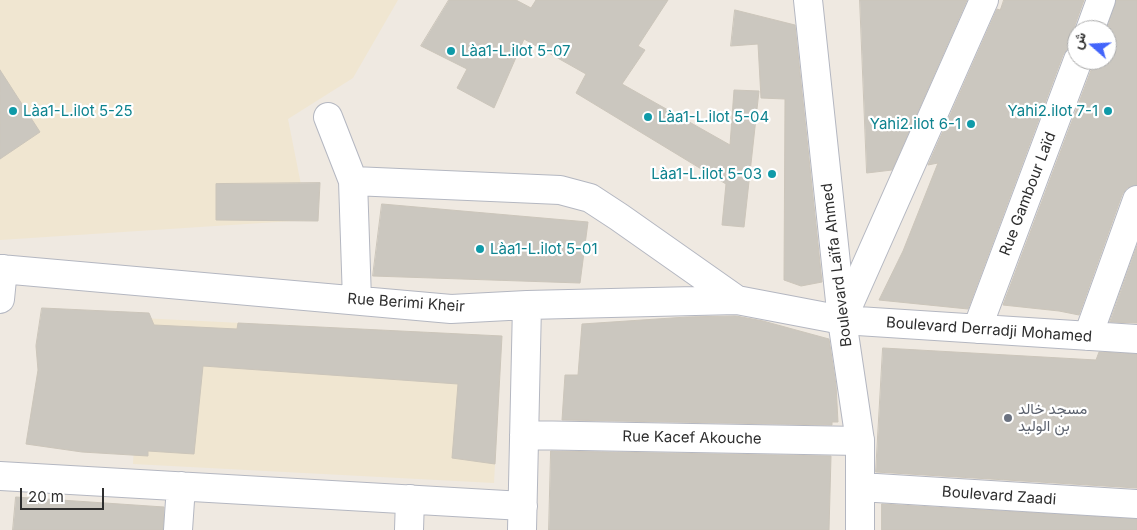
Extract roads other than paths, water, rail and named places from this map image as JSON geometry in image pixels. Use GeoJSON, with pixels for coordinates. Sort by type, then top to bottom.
{"type":"FeatureCollection","features":[{"type":"Feature","properties":{"kind":"street","name":"Boulevard Laïfa Ahmed"},"geometry":{"type":"LineString","coordinates":[[808,0],[842,320],[860,441],[860,530]]}},
{"type":"Feature","properties":{"kind":"street"},"geometry":{"type":"LineString","coordinates":[[842,320],[984,0]]}},
{"type":"Feature","properties":{"kind":"street"},"geometry":{"type":"LineString","coordinates":[[1094,20],[1101,0]]}},
{"type":"Feature","properties":{"kind":"street","name":"Rue Gambour Laïd"},"geometry":{"type":"LineString","coordinates":[[978,329],[1074,70]]}},
{"type":"Feature","properties":{"kind":"street"},"geometry":{"type":"LineString","coordinates":[[328,117],[353,181],[357,300]]}},
{"type":"Feature","properties":{"kind":"street"},"geometry":{"type":"LineString","coordinates":[[353,181],[560,190],[590,198],[737,300]]}},
{"type":"Feature","properties":{"kind":"street"},"geometry":{"type":"LineString","coordinates":[[1088,336],[1137,200]]}},
{"type":"Feature","properties":{"kind":"street"},"geometry":{"type":"LineString","coordinates":[[0,299],[2,269]]}},
{"type":"Feature","properties":{"kind":"street","name":"Rue Berimi Kheir"},"geometry":{"type":"LineString","coordinates":[[2,269],[451,309],[527,305],[737,300],[842,320]]}},
{"type":"Feature","properties":{"kind":"street"},"geometry":{"type":"LineString","coordinates":[[0,476],[410,499],[523,518],[527,305]]}},
{"type":"Feature","properties":{"kind":"street","name":"Boulevard Derradji Mohamed"},"geometry":{"type":"LineString","coordinates":[[842,320],[1137,339]]}},
{"type":"Feature","properties":{"kind":"street","name":"Rue Kacef Akouche"},"geometry":{"type":"LineString","coordinates":[[524,435],[860,441]]}},
{"type":"Feature","properties":{"kind":"street"},"geometry":{"type":"LineString","coordinates":[[178,530],[181,486]]}},
{"type":"Feature","properties":{"kind":"street","name":"Boulevard Zaadi"},"geometry":{"type":"LineString","coordinates":[[860,487],[1137,504]]}},
{"type":"Feature","properties":{"kind":"street"},"geometry":{"type":"LineString","coordinates":[[410,499],[410,530]]}},
{"type":"Feature","properties":{"kind":"place","name":"Làa1-L.ilot 5-07"},"geometry":{"type":"Point","coordinates":[451,51]}},
{"type":"Feature","properties":{"kind":"place","name":"Làa1-L.ilot 5-25"},"geometry":{"type":"Point","coordinates":[13,111]}},
{"type":"Feature","properties":{"kind":"place","name":"Yahi2.ilot 7-1"},"geometry":{"type":"Point","coordinates":[1108,111]}},
{"type":"Feature","properties":{"kind":"place","name":"Làa1-L.ilot 5-04"},"geometry":{"type":"Point","coordinates":[648,117]}},
{"type":"Feature","properties":{"kind":"place","name":"Yahi2.ilot 6-1"},"geometry":{"type":"Point","coordinates":[971,124]}},
{"type":"Feature","properties":{"kind":"place","name":"Làa1-L.ilot 5-03"},"geometry":{"type":"Point","coordinates":[772,174]}},
{"type":"Feature","properties":{"kind":"place","name":"Làa1-L.ilot 5-01"},"geometry":{"type":"Point","coordinates":[480,249]}},
{"type":"Feature","properties":{"kind":"place","name":"مسجد خالد بن الوليد"},"geometry":{"type":"Point","coordinates":[1008,418]}}]}
